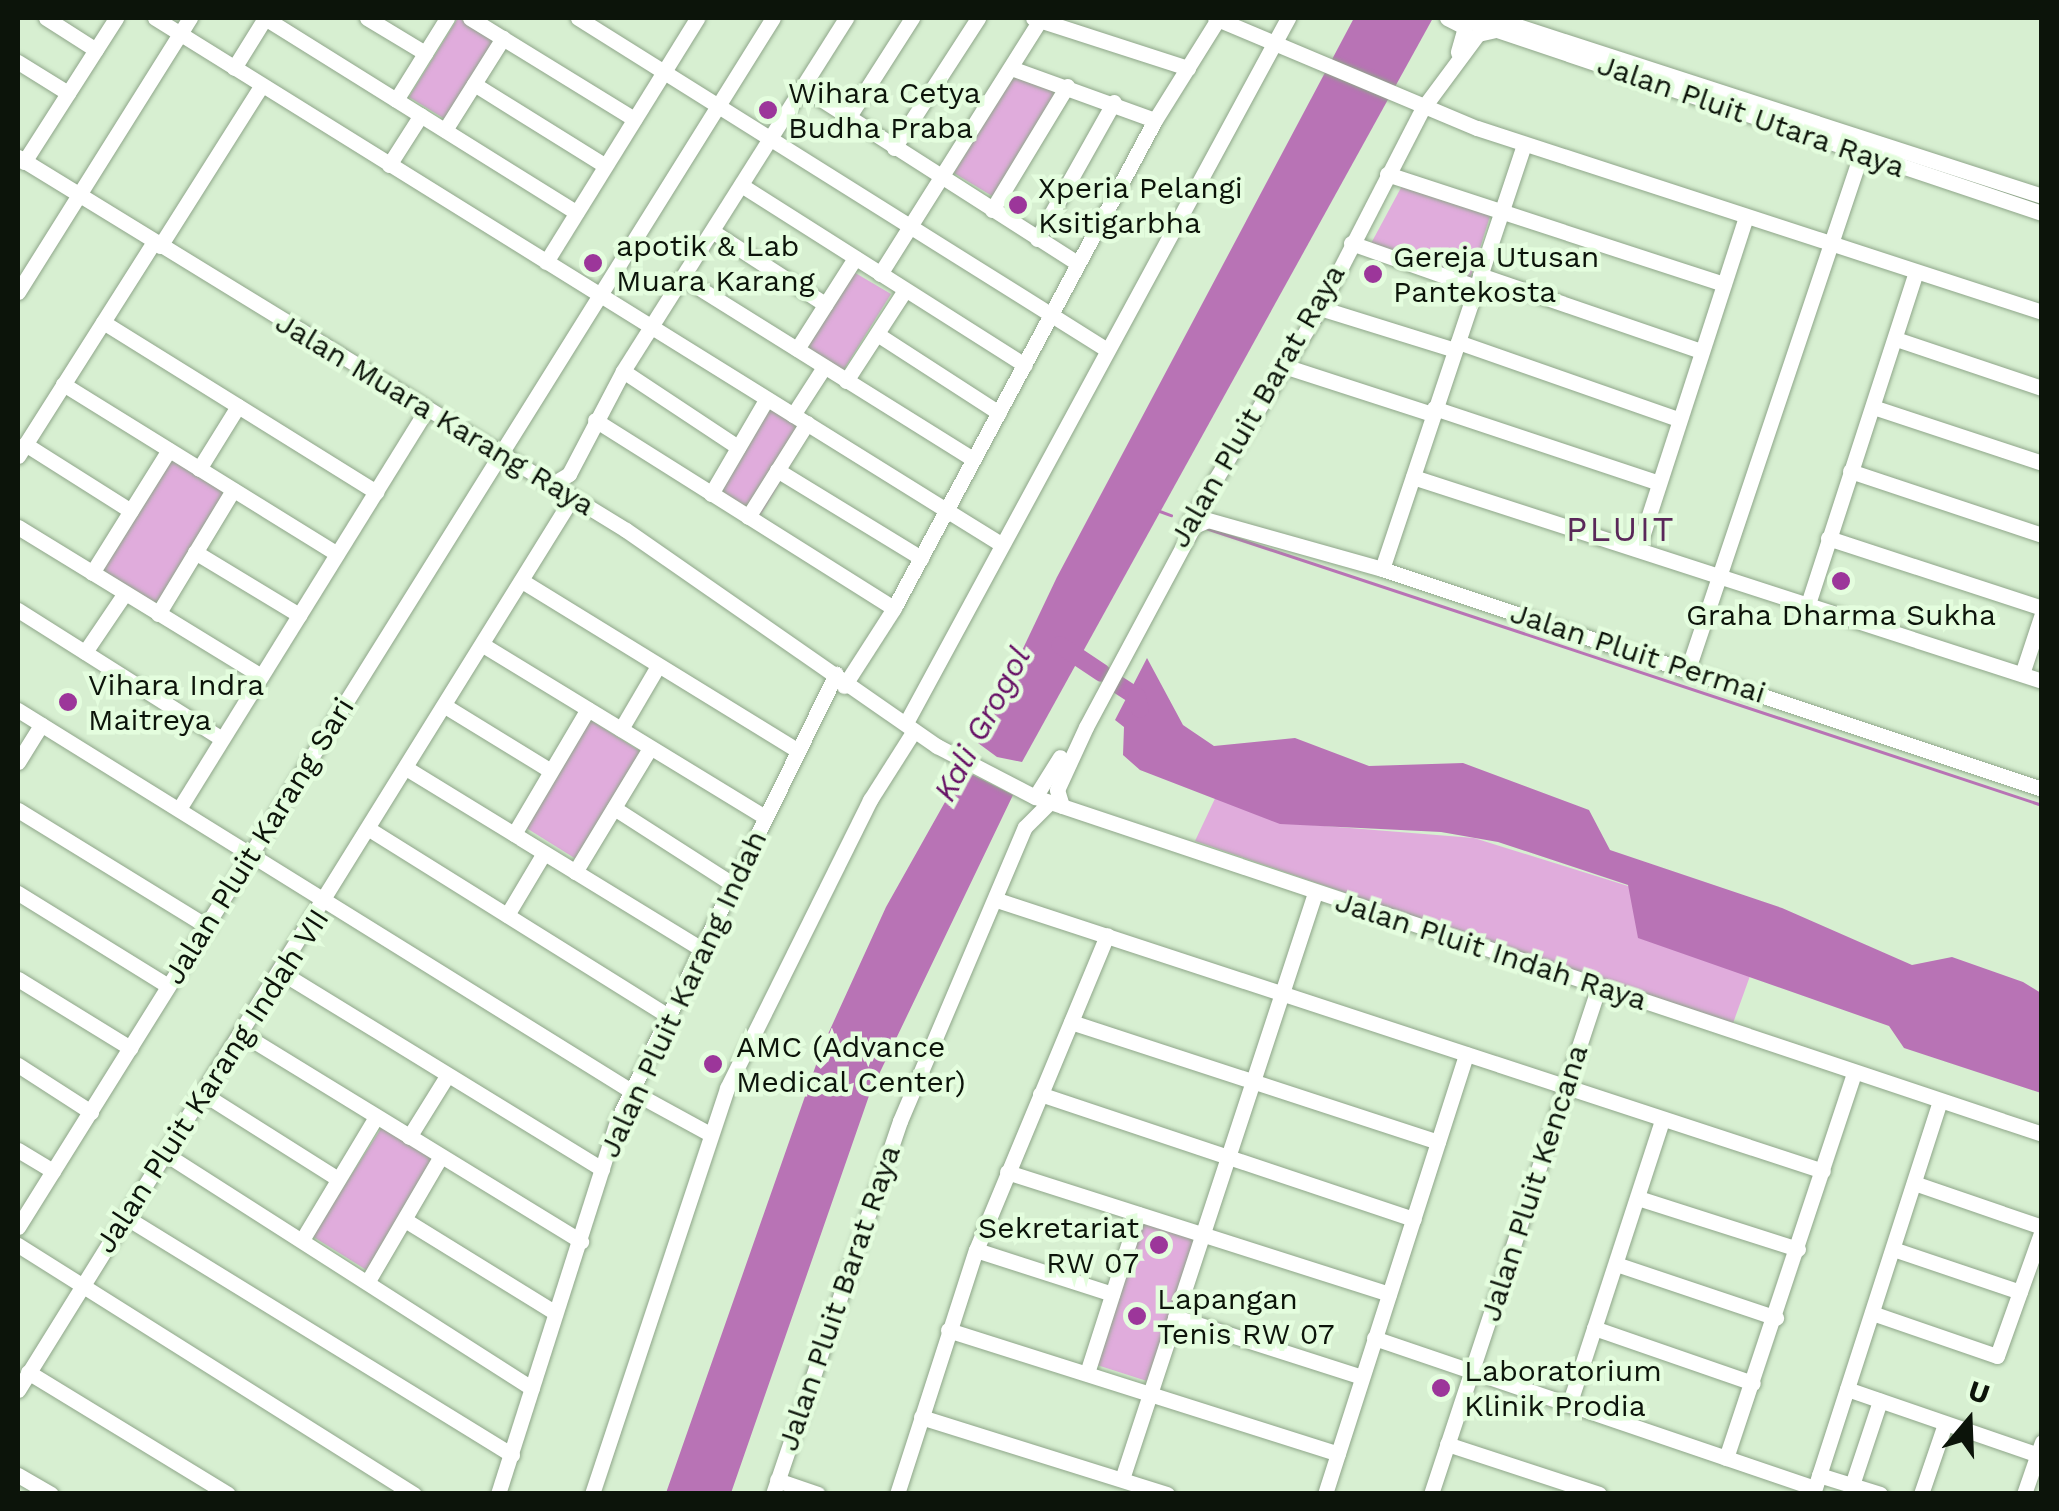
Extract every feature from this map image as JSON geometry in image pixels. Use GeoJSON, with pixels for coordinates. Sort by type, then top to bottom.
{"type":"FeatureCollection","features":[{"type":"Feature","properties":{"kind":"street"},"geometry":{"type":"LineString","coordinates":[[46,18],[96,50]]}},
{"type":"Feature","properties":{"kind":"street"},"geometry":{"type":"LineString","coordinates":[[21,160],[116,18]]}},
{"type":"Feature","properties":{"kind":"street"},"geometry":{"type":"LineString","coordinates":[[155,18],[999,543]]}},
{"type":"Feature","properties":{"kind":"street"},"geometry":{"type":"LineString","coordinates":[[18,292],[22,273],[79,196],[190,18]]}},
{"type":"Feature","properties":{"kind":"street"},"geometry":{"type":"LineString","coordinates":[[234,68],[265,18],[576,212]]}},
{"type":"Feature","properties":{"kind":"street"},"geometry":{"type":"LineString","coordinates":[[368,18],[425,53]]}},
{"type":"Feature","properties":{"kind":"street"},"geometry":{"type":"LineString","coordinates":[[396,100],[447,18]]}},
{"type":"Feature","properties":{"kind":"street"},"geometry":{"type":"LineString","coordinates":[[578,18],[1104,348]]}},
{"type":"Feature","properties":{"kind":"street","name":"Jalan Pluit Karang Sari"},"geometry":{"type":"LineString","coordinates":[[18,1227],[774,18]]}},
{"type":"Feature","properties":{"kind":"street"},"geometry":{"type":"LineString","coordinates":[[551,485],[569,474],[623,371],[846,18]]}},
{"type":"Feature","properties":{"kind":"street"},"geometry":{"type":"LineString","coordinates":[[848,118],[912,18]]}},
{"type":"Feature","properties":{"kind":"street"},"geometry":{"type":"LineString","coordinates":[[894,148],[978,18]]}},
{"type":"Feature","properties":{"kind":"street"},"geometry":{"type":"LineString","coordinates":[[1217,18],[1278,39],[1423,108],[1524,144],[2042,312]]}},
{"type":"Feature","properties":{"kind":"street","name":"Jalan Pluit Karang Indah"},"geometry":{"type":"LineString","coordinates":[[498,1494],[602,1169],[667,1016],[795,750],[894,608],[1076,262],[1217,18]]}},
{"type":"Feature","properties":{"kind":"street"},"geometry":{"type":"LineString","coordinates":[[592,1494],[710,1134],[999,543],[1288,18]]}},
{"type":"Feature","properties":{"kind":"street"},"geometry":{"type":"LineString","coordinates":[[1447,18],[1465,27],[1452,65]]}},
{"type":"Feature","properties":{"kind":"street","name":"Jalan Pluit Utara Raya"},"geometry":{"type":"LineString","coordinates":[[1462,18],[1494,24],[1730,100],[2042,213]]}},
{"type":"Feature","properties":{"kind":"street"},"geometry":{"type":"LineString","coordinates":[[477,19],[634,119]]}},
{"type":"Feature","properties":{"kind":"street"},"geometry":{"type":"LineString","coordinates":[[546,262],[693,19]]}},
{"type":"Feature","properties":{"kind":"street"},"geometry":{"type":"LineString","coordinates":[[880,274],[1011,68],[1036,19],[1188,68]]}},
{"type":"Feature","properties":{"kind":"street","name":"Jalan Pluit Barat Raya"},"geometry":{"type":"LineString","coordinates":[[775,1487],[894,1138],[1038,797],[1063,763],[1208,490],[1320,308],[1423,108],[1478,34],[1494,24]]}},
{"type":"Feature","properties":{"kind":"street"},"geometry":{"type":"LineString","coordinates":[[445,130],[504,38]]}},
{"type":"Feature","properties":{"kind":"street"},"geometry":{"type":"LineString","coordinates":[[18,62],[68,93]]}},
{"type":"Feature","properties":{"kind":"street"},"geometry":{"type":"LineString","coordinates":[[1011,68],[1114,102],[1155,120]]}},
{"type":"Feature","properties":{"kind":"street"},"geometry":{"type":"LineString","coordinates":[[474,84],[604,165]]}},
{"type":"Feature","properties":{"kind":"street"},"geometry":{"type":"LineString","coordinates":[[131,511],[21,450],[262,86]]}},
{"type":"Feature","properties":{"kind":"street"},"geometry":{"type":"LineString","coordinates":[[992,210],[1067,86]]}},
{"type":"Feature","properties":{"kind":"street"},"geometry":{"type":"LineString","coordinates":[[802,88],[1076,262]]}},
{"type":"Feature","properties":{"kind":"street"},"geometry":{"type":"LineString","coordinates":[[1037,239],[1114,102]]}},
{"type":"Feature","properties":{"kind":"street"},"geometry":{"type":"LineString","coordinates":[[388,165],[421,115]]}},
{"type":"Feature","properties":{"kind":"street"},"geometry":{"type":"LineString","coordinates":[[1382,568],[1524,144]]}},
{"type":"Feature","properties":{"kind":"street"},"geometry":{"type":"LineString","coordinates":[[1688,669],[1831,245],[1868,150]]}},
{"type":"Feature","properties":{"kind":"street","name":"Jalan Pluit Utara Raya"},"geometry":{"type":"LineString","coordinates":[[1868,150],[2042,196]]}},
{"type":"Feature","properties":{"kind":"street","name":"Jalan Muara Karang Raya"},"geometry":{"type":"LineString","coordinates":[[21,160],[572,498],[843,681],[907,730],[942,749]]}},
{"type":"Feature","properties":{"kind":"street"},"geometry":{"type":"LineString","coordinates":[[1387,174],[1723,284]]}},
{"type":"Feature","properties":{"kind":"street"},"geometry":{"type":"LineString","coordinates":[[741,185],[1025,364]]}},
{"type":"Feature","properties":{"kind":"street"},"geometry":{"type":"LineString","coordinates":[[1638,549],[1746,217]]}},
{"type":"Feature","properties":{"kind":"street"},"geometry":{"type":"LineString","coordinates":[[712,231],[825,304]]}},
{"type":"Feature","properties":{"kind":"street"},"geometry":{"type":"LineString","coordinates":[[1351,242],[1701,352]]}},
{"type":"Feature","properties":{"kind":"street"},"geometry":{"type":"LineString","coordinates":[[797,350],[855,258]]}},
{"type":"Feature","properties":{"kind":"street"},"geometry":{"type":"LineString","coordinates":[[1808,604],[1916,272]]}},
{"type":"Feature","properties":{"kind":"street"},"geometry":{"type":"LineString","coordinates":[[683,278],[973,460]]}},
{"type":"Feature","properties":{"kind":"street"},"geometry":{"type":"LineString","coordinates":[[846,381],[905,290]]}},
{"type":"Feature","properties":{"kind":"street"},"geometry":{"type":"LineString","coordinates":[[1320,308],[1456,346],[1678,419]]}},
{"type":"Feature","properties":{"kind":"street"},"geometry":{"type":"LineString","coordinates":[[103,322],[376,492]]}},
{"type":"Feature","properties":{"kind":"street"},"geometry":{"type":"LineString","coordinates":[[877,334],[998,414]]}},
{"type":"Feature","properties":{"kind":"street"},"geometry":{"type":"LineString","coordinates":[[1896,339],[2042,388]]}},
{"type":"Feature","properties":{"kind":"street"},"geometry":{"type":"LineString","coordinates":[[1284,366],[1659,483]]}},
{"type":"Feature","properties":{"kind":"street"},"geometry":{"type":"LineString","coordinates":[[748,517],[778,470],[824,367]]}},
{"type":"Feature","properties":{"kind":"street"},"geometry":{"type":"LineString","coordinates":[[623,371],[738,447]]}},
{"type":"Feature","properties":{"kind":"street"},"geometry":{"type":"LineString","coordinates":[[63,384],[337,554]]}},
{"type":"Feature","properties":{"kind":"street"},"geometry":{"type":"LineString","coordinates":[[711,494],[766,400]]}},
{"type":"Feature","properties":{"kind":"street"},"geometry":{"type":"LineString","coordinates":[[199,469],[238,406]]}},
{"type":"Feature","properties":{"kind":"street"},"geometry":{"type":"LineString","coordinates":[[1873,408],[2042,463]]}},
{"type":"Feature","properties":{"kind":"street"},"geometry":{"type":"LineString","coordinates":[[179,809],[427,409]]}},
{"type":"Feature","properties":{"kind":"street"},"geometry":{"type":"LineString","coordinates":[[595,420],[894,608]]}},
{"type":"Feature","properties":{"kind":"street"},"geometry":{"type":"LineString","coordinates":[[92,572],[169,450]]}},
{"type":"Feature","properties":{"kind":"street"},"geometry":{"type":"LineString","coordinates":[[778,470],[921,558]]}},
{"type":"Feature","properties":{"kind":"street"},"geometry":{"type":"LineString","coordinates":[[1850,472],[2042,535]]}},
{"type":"Feature","properties":{"kind":"street"},"geometry":{"type":"LineString","coordinates":[[1413,478],[2042,681]]}},
{"type":"Feature","properties":{"kind":"street"},"geometry":{"type":"LineString","coordinates":[[158,614],[233,490]]}},
{"type":"Feature","properties":{"kind":"street"},"geometry":{"type":"LineString","coordinates":[[1208,490],[1233,522]]}},
{"type":"Feature","properties":{"kind":"street"},"geometry":{"type":"LineString","coordinates":[[18,710],[324,898],[572,498]]}},
{"type":"Feature","properties":{"kind":"street","name":"Jalan Pluit Barat Raya"},"geometry":{"type":"LineString","coordinates":[[1082,726],[1194,526],[1233,522]]}},
{"type":"Feature","properties":{"kind":"street","name":"Jalan Pluit Permai"},"geometry":{"type":"LineString","coordinates":[[1233,522],[1382,568],[2042,789]]}},
{"type":"Feature","properties":{"kind":"street"},"geometry":{"type":"LineString","coordinates":[[18,527],[262,676]]}},
{"type":"Feature","properties":{"kind":"street"},"geometry":{"type":"LineString","coordinates":[[1828,538],[2042,611],[2022,674]]}},
{"type":"Feature","properties":{"kind":"street"},"geometry":{"type":"LineString","coordinates":[[195,552],[299,615]]}},
{"type":"Feature","properties":{"kind":"street"},"geometry":{"type":"LineString","coordinates":[[522,581],[795,750]]}},
{"type":"Feature","properties":{"kind":"street"},"geometry":{"type":"LineString","coordinates":[[85,652],[125,593]]}},
{"type":"Feature","properties":{"kind":"street"},"geometry":{"type":"LineString","coordinates":[[18,610],[222,739]]}},
{"type":"Feature","properties":{"kind":"street"},"geometry":{"type":"LineString","coordinates":[[483,645],[765,817]]}},
{"type":"Feature","properties":{"kind":"street"},"geometry":{"type":"LineString","coordinates":[[620,729],[658,666]]}},
{"type":"Feature","properties":{"kind":"street"},"geometry":{"type":"LineString","coordinates":[[445,706],[550,770]]}},
{"type":"Feature","properties":{"kind":"street"},"geometry":{"type":"LineString","coordinates":[[514,834],[588,709]]}},
{"type":"Feature","properties":{"kind":"street"},"geometry":{"type":"LineString","coordinates":[[18,762],[41,725]]}},
{"type":"Feature","properties":{"kind":"street"},"geometry":{"type":"LineString","coordinates":[[575,872],[650,748]]}},
{"type":"Feature","properties":{"kind":"street","name":"Jalan Pluit Indah Raya"},"geometry":{"type":"LineString","coordinates":[[942,749],[1038,797],[2042,1134]]}},
{"type":"Feature","properties":{"kind":"street","name":"Jalan Pluit Barat Raya"},"geometry":{"type":"LineString","coordinates":[[1025,827],[1038,797],[1057,790],[1063,763]]}},
{"type":"Feature","properties":{"kind":"street"},"geometry":{"type":"LineString","coordinates":[[406,768],[700,948]]}},
{"type":"Feature","properties":{"kind":"street"},"geometry":{"type":"LineString","coordinates":[[614,808],[732,883]]}},
{"type":"Feature","properties":{"kind":"street"},"geometry":{"type":"LineString","coordinates":[[18,810],[208,927]]}},
{"type":"Feature","properties":{"kind":"street"},"geometry":{"type":"LineString","coordinates":[[370,829],[667,1016]]}},
{"type":"Feature","properties":{"kind":"street"},"geometry":{"type":"LineString","coordinates":[[507,914],[544,853]]}},
{"type":"Feature","properties":{"kind":"street"},"geometry":{"type":"LineString","coordinates":[[18,893],[168,986]]}},
{"type":"Feature","properties":{"kind":"street"},"geometry":{"type":"LineString","coordinates":[[1122,1479],[1315,893]]}},
{"type":"Feature","properties":{"kind":"street","name":"Jalan Pluit Karang Indah VII"},"geometry":{"type":"LineString","coordinates":[[18,1390],[324,898],[633,1092],[710,1134]]}},
{"type":"Feature","properties":{"kind":"street"},"geometry":{"type":"LineString","coordinates":[[997,900],[1823,1172]]}},
{"type":"Feature","properties":{"kind":"street"},"geometry":{"type":"LineString","coordinates":[[896,1494],[976,1250],[1106,934]]}},
{"type":"Feature","properties":{"kind":"street"},"geometry":{"type":"LineString","coordinates":[[278,970],[602,1169]]}},
{"type":"Feature","properties":{"kind":"street"},"geometry":{"type":"LineString","coordinates":[[18,978],[130,1048]]}},
{"type":"Feature","properties":{"kind":"street","name":"Jalan Pluit Kencana"},"geometry":{"type":"LineString","coordinates":[[1431,1494],[1599,986]]}},
{"type":"Feature","properties":{"kind":"street"},"geometry":{"type":"LineString","coordinates":[[1071,1022],[1438,1142]]}},
{"type":"Feature","properties":{"kind":"street"},"geometry":{"type":"LineString","coordinates":[[241,1032],[440,1158],[581,1241]]}},
{"type":"Feature","properties":{"kind":"street"},"geometry":{"type":"LineString","coordinates":[[1326,1494],[1466,1054]]}},
{"type":"Feature","properties":{"kind":"street"},"geometry":{"type":"LineString","coordinates":[[18,1065],[91,1112]]}},
{"type":"Feature","properties":{"kind":"street"},"geometry":{"type":"LineString","coordinates":[[1726,1458],[1776,1318],[1854,1073]]}},
{"type":"Feature","properties":{"kind":"street"},"geometry":{"type":"LineString","coordinates":[[409,1137],[446,1076]]}},
{"type":"Feature","properties":{"kind":"street"},"geometry":{"type":"LineString","coordinates":[[202,1093],[338,1179]]}},
{"type":"Feature","properties":{"kind":"street"},"geometry":{"type":"LineString","coordinates":[[1040,1094],[1414,1219]]}},
{"type":"Feature","properties":{"kind":"street"},"geometry":{"type":"LineString","coordinates":[[1815,1485],[1940,1101]]}},
{"type":"Feature","properties":{"kind":"street"},"geometry":{"type":"LineString","coordinates":[[302,1240],[376,1118]]}},
{"type":"Feature","properties":{"kind":"street"},"geometry":{"type":"LineString","coordinates":[[1569,1405],[1662,1121]]}},
{"type":"Feature","properties":{"kind":"street"},"geometry":{"type":"LineString","coordinates":[[18,1150],[54,1171]]}},
{"type":"Feature","properties":{"kind":"street"},"geometry":{"type":"LineString","coordinates":[[167,1155],[532,1388]]}},
{"type":"Feature","properties":{"kind":"street"},"geometry":{"type":"LineString","coordinates":[[368,1282],[440,1158]]}},
{"type":"Feature","properties":{"kind":"street"},"geometry":{"type":"LineString","coordinates":[[1007,1172],[1389,1294]]}},
{"type":"Feature","properties":{"kind":"street"},"geometry":{"type":"LineString","coordinates":[[1872,1313],[1995,1356],[2042,1229],[1914,1182]]}},
{"type":"Feature","properties":{"kind":"street"},"geometry":{"type":"LineString","coordinates":[[1638,1198],[1798,1250]]}},
{"type":"Feature","properties":{"kind":"street"},"geometry":{"type":"LineString","coordinates":[[1087,1373],[1138,1214]]}},
{"type":"Feature","properties":{"kind":"street"},"geometry":{"type":"LineString","coordinates":[[127,1218],[512,1454]]}},
{"type":"Feature","properties":{"kind":"street"},"geometry":{"type":"LineString","coordinates":[[405,1220],[554,1312]]}},
{"type":"Feature","properties":{"kind":"street"},"geometry":{"type":"LineString","coordinates":[[18,1245],[414,1494]]}},
{"type":"Feature","properties":{"kind":"street"},"geometry":{"type":"LineString","coordinates":[[1893,1249],[2020,1292]]}},
{"type":"Feature","properties":{"kind":"street"},"geometry":{"type":"LineString","coordinates":[[976,1250],[1112,1294]]}},
{"type":"Feature","properties":{"kind":"street"},"geometry":{"type":"LineString","coordinates":[[1616,1264],[1776,1318]]}},
{"type":"Feature","properties":{"kind":"street"},"geometry":{"type":"LineString","coordinates":[[1175,1317],[1362,1377]]}},
{"type":"Feature","properties":{"kind":"street"},"geometry":{"type":"LineString","coordinates":[[1594,1328],[1753,1383]]}},
{"type":"Feature","properties":{"kind":"street"},"geometry":{"type":"LineString","coordinates":[[948,1330],[1338,1454]]}},
{"type":"Feature","properties":{"kind":"street"},"geometry":{"type":"LineString","coordinates":[[1374,1338],[1726,1458],[1815,1485],[1852,1485],[1880,1494]]}},
{"type":"Feature","properties":{"kind":"street"},"geometry":{"type":"LineString","coordinates":[[28,1372],[209,1489],[228,1494]]}},
{"type":"Feature","properties":{"kind":"street"},"geometry":{"type":"LineString","coordinates":[[1847,1389],[1945,1424],[2040,1451],[2024,1494]]}},
{"type":"Feature","properties":{"kind":"street"},"geometry":{"type":"LineString","coordinates":[[1852,1485],[1880,1401]]}},
{"type":"Feature","properties":{"kind":"street"},"geometry":{"type":"LineString","coordinates":[[921,1417],[1167,1494]]}},
{"type":"Feature","properties":{"kind":"street"},"geometry":{"type":"LineString","coordinates":[[1921,1494],[1945,1424]]}},
{"type":"Feature","properties":{"kind":"street"},"geometry":{"type":"LineString","coordinates":[[1447,1444],[1599,1494]]}},
{"type":"Feature","properties":{"kind":"street"},"geometry":{"type":"LineString","coordinates":[[18,1475],[51,1494]]}},
{"type":"Feature","properties":{"kind":"street"},"geometry":{"type":"LineString","coordinates":[[775,1487],[818,1494]]}},
{"type":"Feature","properties":{"kind":"shaded area"},"geometry":{"type":"Polygon","coordinates":[[[458,18],[498,40],[448,121],[409,97],[458,18]]]}},
{"type":"Feature","properties":{"kind":"shaded area"},"geometry":{"type":"Polygon","coordinates":[[[1354,18],[1433,18],[1022,762],[997,757],[978,743],[1057,577],[1354,18]]]}},
{"type":"Feature","properties":{"kind":"shaded area"},"geometry":{"type":"Polygon","coordinates":[[[1015,72],[1063,88],[997,199],[954,173],[1015,72]]]}},
{"type":"Feature","properties":{"kind":"shaded area"},"geometry":{"type":"Polygon","coordinates":[[[1403,184],[1491,213],[1469,283],[1368,249],[1403,184]]]}},
{"type":"Feature","properties":{"kind":"shaded area"},"geometry":{"type":"Polygon","coordinates":[[[852,271],[891,294],[841,374],[800,349],[852,271]]]}},
{"type":"Feature","properties":{"kind":"shaded area"},"geometry":{"type":"Polygon","coordinates":[[[770,406],[811,431],[759,518],[717,492],[770,406]]]}},
{"type":"Feature","properties":{"kind":"shaded area"},"geometry":{"type":"Polygon","coordinates":[[[171,456],[225,491],[156,606],[101,569],[171,456]]]}},
{"type":"Feature","properties":{"kind":"shaded area"},"geometry":{"type":"Polygon","coordinates":[[[1147,658],[1183,725],[1214,746],[1295,738],[1369,766],[1463,763],[1589,810],[1610,850],[1782,908],[1912,965],[1952,957],[2023,982],[2041,993],[2041,1093],[1904,1048],[1889,1026],[1638,938],[1628,885],[1498,842],[1441,832],[1280,824],[1140,770],[1123,755],[1124,727],[1115,720],[1147,658]]]}},
{"type":"Feature","properties":{"kind":"shaded area"},"geometry":{"type":"Polygon","coordinates":[[[587,718],[651,758],[584,864],[520,824],[587,718]]]}},
{"type":"Feature","properties":{"kind":"shaded area"},"geometry":{"type":"Polygon","coordinates":[[[963,770],[1013,795],[870,1093],[731,1493],[666,1493],[823,1045],[886,907],[963,770]]]}},
{"type":"Feature","properties":{"kind":"shaded area"},"geometry":{"type":"Polygon","coordinates":[[[1219,790],[1312,825],[1474,838],[1628,886],[1750,976],[1732,1026],[1195,841],[1219,790]]]}},
{"type":"Feature","properties":{"kind":"shaded area"},"geometry":{"type":"Polygon","coordinates":[[[384,1124],[439,1159],[368,1271],[312,1236],[384,1124]]]}},
{"type":"Feature","properties":{"kind":"shaded area"},"geometry":{"type":"Polygon","coordinates":[[[1142,1222],[1195,1238],[1150,1382],[1097,1365],[1142,1222]]]}},
{"type":"Feature","properties":{"kind":"waterway"},"geometry":{"type":"LineString","coordinates":[[1157,510],[1171,515]]}},
{"type":"Feature","properties":{"kind":"waterway"},"geometry":{"type":"LineString","coordinates":[[1206,528],[2042,805]]}},
{"type":"Feature","properties":{"kind":"waterway"},"geometry":{"type":"LineString","coordinates":[[1060,645],[1102,673]]}},
{"type":"Feature","properties":{"kind":"waterway"},"geometry":{"type":"LineString","coordinates":[[1114,682],[1137,697],[1140,709]]}},
{"type":"Feature","properties":{"kind":"place","name":"Wihara Cetya Budha Praba"},"geometry":{"type":"Point","coordinates":[768,110]}},
{"type":"Feature","properties":{"kind":"place","name":"Xperia Pelangi Ksitigarbha"},"geometry":{"type":"Point","coordinates":[1018,205]}},
{"type":"Feature","properties":{"kind":"place","name":"apotik & Lab Muara Karang"},"geometry":{"type":"Point","coordinates":[593,263]}},
{"type":"Feature","properties":{"kind":"place","name":"Gereja Utusan Pantekosta"},"geometry":{"type":"Point","coordinates":[1373,274]}},
{"type":"Feature","properties":{"kind":"place","name":"Graha Dharma Sukha"},"geometry":{"type":"Point","coordinates":[1841,581]}},
{"type":"Feature","properties":{"kind":"place","name":"Vihara Indra Maitreya"},"geometry":{"type":"Point","coordinates":[68,702]}},
{"type":"Feature","properties":{"kind":"place","name":"AMC (Advance Medical Center)"},"geometry":{"type":"Point","coordinates":[713,1064]}},
{"type":"Feature","properties":{"kind":"place","name":"Sekretariat RW 07"},"geometry":{"type":"Point","coordinates":[1159,1245]}},
{"type":"Feature","properties":{"kind":"place","name":"Lapangan Tenis RW 07"},"geometry":{"type":"Point","coordinates":[1137,1316]}},
{"type":"Feature","properties":{"kind":"place","name":"Laboratorium Klinik Prodia"},"geometry":{"type":"Point","coordinates":[1441,1388]}},
{"type":"Feature","properties":{"kind":"district","name":"PLUIT"},"geometry":{"type":"Point","coordinates":[1621,529]}},
{"type":"Feature","properties":{"kind":"water label","name":"Kali Grogol"},"geometry":{"type":"Point","coordinates":[982,724]}}]}
